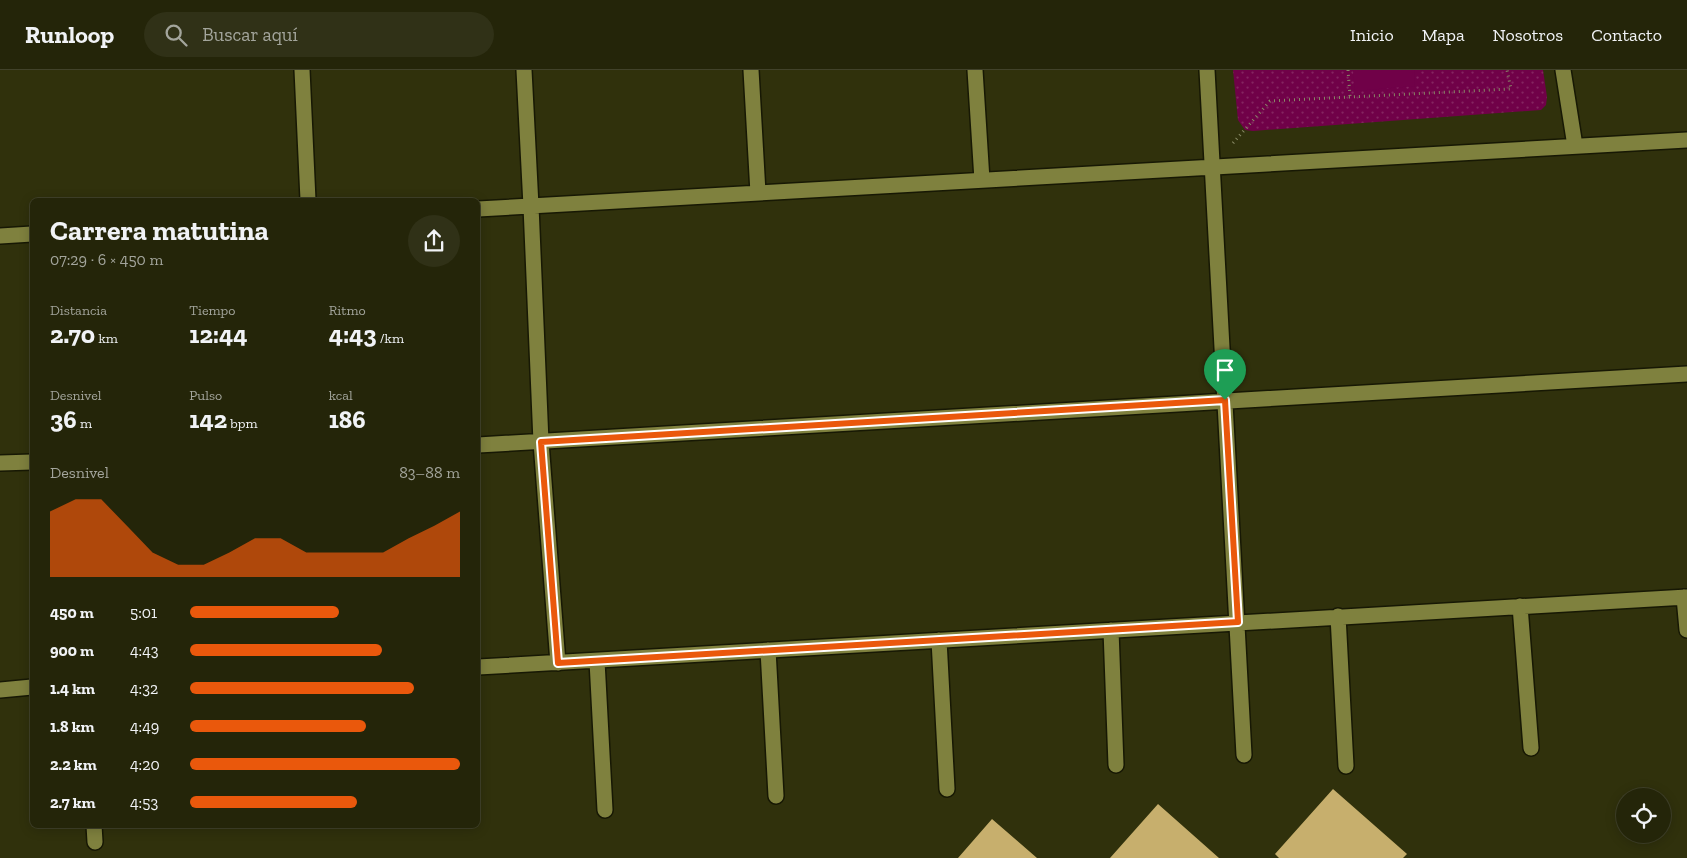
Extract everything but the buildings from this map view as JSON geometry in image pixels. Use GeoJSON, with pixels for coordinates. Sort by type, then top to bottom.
{"type":"FeatureCollection","features":[{"type":"Feature","properties":{"kind":"street"},"geometry":{"type":"LineString","coordinates":[[302,70],[308,198]]}},
{"type":"Feature","properties":{"kind":"street"},"geometry":{"type":"LineString","coordinates":[[524,70],[541,442],[558,663]]}},
{"type":"Feature","properties":{"kind":"street"},"geometry":{"type":"LineString","coordinates":[[751,70],[758,193]]}},
{"type":"Feature","properties":{"kind":"street"},"geometry":{"type":"LineString","coordinates":[[975,70],[982,180]]}},
{"type":"Feature","properties":{"kind":"street"},"geometry":{"type":"LineString","coordinates":[[1207,70],[1244,755]]}},
{"type":"Feature","properties":{"kind":"street"},"geometry":{"type":"LineString","coordinates":[[1563,70],[1575,146]]}},
{"type":"Feature","properties":{"kind":"street"},"geometry":{"type":"LineString","coordinates":[[480,209],[1687,140]]}},
{"type":"Feature","properties":{"kind":"street"},"geometry":{"type":"LineString","coordinates":[[0,236],[30,234]]}},
{"type":"Feature","properties":{"kind":"street"},"geometry":{"type":"LineString","coordinates":[[480,445],[1687,374]]}},
{"type":"Feature","properties":{"kind":"street"},"geometry":{"type":"LineString","coordinates":[[0,463],[30,462]]}},
{"type":"Feature","properties":{"kind":"street"},"geometry":{"type":"LineString","coordinates":[[480,667],[1686,597],[1687,630]]}},
{"type":"Feature","properties":{"kind":"street"},"geometry":{"type":"LineString","coordinates":[[1520,606],[1531,748]]}},
{"type":"Feature","properties":{"kind":"street"},"geometry":{"type":"LineString","coordinates":[[1338,616],[1346,766]]}},
{"type":"Feature","properties":{"kind":"street"},"geometry":{"type":"LineString","coordinates":[[1111,630],[1116,765]]}},
{"type":"Feature","properties":{"kind":"street"},"geometry":{"type":"LineString","coordinates":[[939,640],[947,789]]}},
{"type":"Feature","properties":{"kind":"street"},"geometry":{"type":"LineString","coordinates":[[768,650],[776,796]]}},
{"type":"Feature","properties":{"kind":"street"},"geometry":{"type":"LineString","coordinates":[[597,661],[605,810]]}},
{"type":"Feature","properties":{"kind":"street"},"geometry":{"type":"LineString","coordinates":[[0,690],[30,687]]}},
{"type":"Feature","properties":{"kind":"street"},"geometry":{"type":"LineString","coordinates":[[94,828],[95,842]]}},
{"type":"Feature","properties":{"kind":"path"},"geometry":{"type":"LineString","coordinates":[[1348,70],[1350,96]]}},
{"type":"Feature","properties":{"kind":"path"},"geometry":{"type":"LineString","coordinates":[[1213,167],[1270,101],[1511,89],[1507,70]]}},
{"type":"Feature","properties":{"kind":"shaded area"},"geometry":{"type":"Polygon","coordinates":[[[1233,70],[1543,70],[1547,97],[1546,105],[1541,110],[1253,131],[1245,130],[1238,120],[1233,70]]]}},
{"type":"Feature","properties":{"kind":"shaded area"},"geometry":{"type":"Polygon","coordinates":[[[1353,70],[1414,70],[1415,86],[1355,91],[1353,70]]]}},
{"type":"Feature","properties":{"kind":"route"},"geometry":{"type":"LineString","coordinates":[[1225,400],[1238,622],[558,663],[541,442],[1225,400]]}}]}
